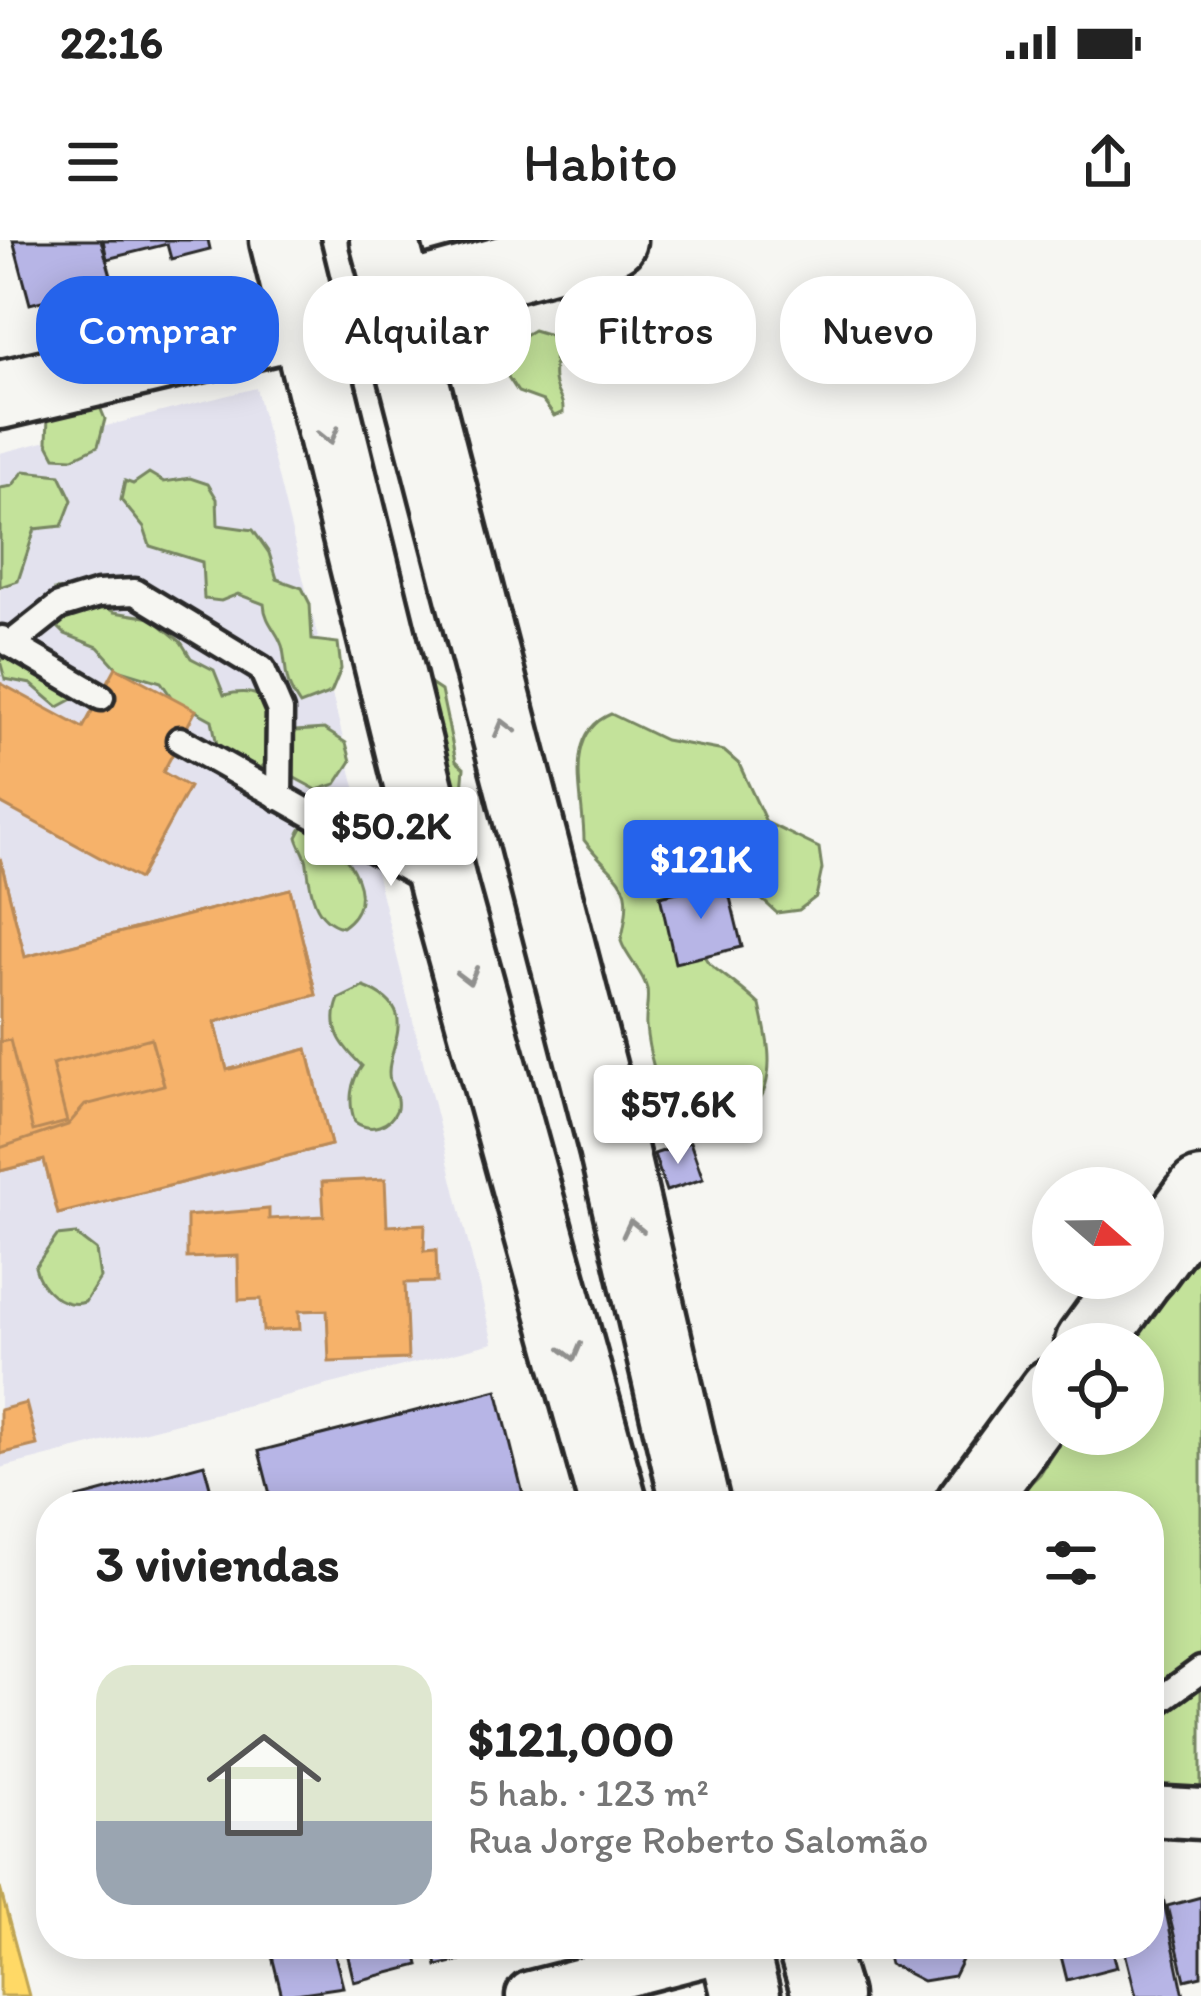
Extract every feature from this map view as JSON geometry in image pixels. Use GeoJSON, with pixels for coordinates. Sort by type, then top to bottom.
{"type":"FeatureCollection","features":[{"type":"Feature","properties":{"kind":"main road"},"geometry":{"type":"LineString","coordinates":[[284,240],[444,890],[610,1491]]}},
{"type":"Feature","properties":{"kind":"main road"},"geometry":{"type":"LineString","coordinates":[[301,324],[318,284],[339,269],[392,270],[612,240]]}},
{"type":"Feature","properties":{"kind":"main road"},"geometry":{"type":"LineString","coordinates":[[392,270],[403,337],[613,1148],[693,1491]]}},
{"type":"Feature","properties":{"kind":"main road"},"geometry":{"type":"LineString","coordinates":[[0,395],[301,324]]}},
{"type":"Feature","properties":{"kind":"main road"},"geometry":{"type":"LineString","coordinates":[[1164,1242],[1201,1192]]}},
{"type":"Feature","properties":{"kind":"main road"},"geometry":{"type":"LineString","coordinates":[[980,1491],[1032,1420]]}},
{"type":"Feature","properties":{"kind":"main road"},"geometry":{"type":"LineString","coordinates":[[737,1959],[746,1996]]}},
{"type":"Feature","properties":{"kind":"main road"},"geometry":{"type":"LineString","coordinates":[[816,1959],[827,1996]]}},
{"type":"Feature","properties":{"kind":"street"},"geometry":{"type":"LineString","coordinates":[[1164,1812],[1201,1814]]}},
{"type":"Feature","properties":{"kind":"street"},"geometry":{"type":"LineString","coordinates":[[531,1996],[675,1959]]}},
{"type":"Feature","properties":{"kind":"lane"},"geometry":{"type":"LineString","coordinates":[[100,698],[5,641],[59,607],[98,594],[135,592],[262,669],[280,710],[279,796]]}},
{"type":"Feature","properties":{"kind":"lane"},"geometry":{"type":"LineString","coordinates":[[180,740],[444,890]]}},
{"type":"Feature","properties":{"kind":"lane"},"geometry":{"type":"LineString","coordinates":[[1164,1697],[1201,1670]]}},
{"type":"Feature","properties":{"kind":"shaded area"},"geometry":{"type":"Polygon","coordinates":[[[256,388],[493,1343],[0,1468],[0,453],[256,388]]]}},
{"type":"Feature","properties":{"kind":"green space"},"geometry":{"type":"Polygon","coordinates":[[[531,331],[550,335],[553,341],[554,378],[563,408],[563,413],[554,416],[543,401],[518,392],[513,384],[531,384],[531,331]]]}},
{"type":"Feature","properties":{"kind":"green space"},"geometry":{"type":"Polygon","coordinates":[[[94,393],[105,419],[98,446],[73,458],[55,457],[47,442],[48,416],[94,393]]]}},
{"type":"Feature","properties":{"kind":"green space"},"geometry":{"type":"Polygon","coordinates":[[[24,471],[60,475],[72,500],[62,526],[35,529],[18,581],[0,587],[0,488],[12,486],[24,471]]]}},
{"type":"Feature","properties":{"kind":"green space"},"geometry":{"type":"Polygon","coordinates":[[[149,473],[164,482],[190,478],[208,484],[217,499],[218,525],[253,530],[269,553],[277,579],[302,588],[310,604],[312,640],[338,643],[341,669],[331,693],[300,705],[288,683],[281,643],[264,604],[238,594],[221,601],[204,599],[202,562],[150,546],[144,528],[121,500],[125,481],[133,484],[149,473]]]}},
{"type":"Feature","properties":{"kind":"green space"},"geometry":{"type":"Polygon","coordinates":[[[75,589],[114,612],[152,618],[181,642],[191,658],[214,670],[224,695],[263,698],[271,716],[274,756],[257,771],[218,750],[212,720],[172,698],[161,682],[118,669],[98,647],[65,634],[58,627],[55,590],[75,589]]]}},
{"type":"Feature","properties":{"kind":"green space"},"geometry":{"type":"Polygon","coordinates":[[[12,652],[76,689],[73,699],[58,707],[31,684],[5,679],[0,661],[12,652]]]}},
{"type":"Feature","properties":{"kind":"green space"},"geometry":{"type":"Polygon","coordinates":[[[406,655],[425,659],[420,677],[441,691],[456,761],[464,768],[460,811],[448,824],[432,765],[422,750],[417,686],[402,664],[406,655]]]}},
{"type":"Feature","properties":{"kind":"green space"},"geometry":{"type":"Polygon","coordinates":[[[611,714],[665,740],[724,751],[739,764],[766,822],[819,848],[822,869],[816,897],[799,910],[777,913],[738,885],[709,885],[703,936],[706,959],[760,1005],[769,1057],[768,1078],[758,1101],[736,1120],[722,1125],[693,1124],[680,1117],[665,1098],[649,1046],[647,989],[621,941],[626,892],[584,840],[581,751],[596,723],[611,714]]]}},
{"type":"Feature","properties":{"kind":"green space"},"geometry":{"type":"Polygon","coordinates":[[[324,729],[346,743],[351,761],[336,784],[317,790],[293,777],[291,741],[296,731],[324,729]]]}},
{"type":"Feature","properties":{"kind":"green space"},"geometry":{"type":"Polygon","coordinates":[[[305,822],[344,856],[359,885],[355,914],[342,927],[325,918],[315,902],[297,837],[305,822]]]}},
{"type":"Feature","properties":{"kind":"green space"},"geometry":{"type":"Polygon","coordinates":[[[364,987],[383,997],[398,1019],[389,1069],[397,1109],[390,1120],[373,1127],[355,1122],[351,1093],[362,1066],[343,1044],[335,1019],[339,999],[364,987]]]}},
{"type":"Feature","properties":{"kind":"green space"},"geometry":{"type":"Polygon","coordinates":[[[75,1234],[96,1250],[100,1278],[85,1302],[68,1303],[42,1283],[35,1267],[57,1236],[75,1234]]]}},
{"type":"Feature","properties":{"kind":"green space"},"geometry":{"type":"Polygon","coordinates":[[[1201,1247],[1201,1831],[1164,1828],[1164,1491],[1022,1491],[1052,1455],[1164,1455],[1164,1323],[1138,1323],[1158,1299],[1164,1299],[1164,1292],[1201,1247]]]}},
{"type":"Feature","properties":{"kind":"building: Viviendas"},"geometry":{"type":"Polygon","coordinates":[[[0,1888],[29,1996],[0,1996],[0,1888]]]}},
{"type":"Feature","properties":{"kind":"building: Salud"},"geometry":{"type":"Polygon","coordinates":[[[116,667],[196,710],[163,772],[189,787],[139,879],[0,803],[0,683],[83,728],[116,667]]]}},
{"type":"Feature","properties":{"kind":"building: Salud"},"geometry":{"type":"Polygon","coordinates":[[[0,858],[25,957],[290,889],[316,995],[215,1022],[227,1070],[307,1049],[331,1145],[58,1214],[44,1160],[0,1171],[0,858]]]}},
{"type":"Feature","properties":{"kind":"building: Salud"},"geometry":{"type":"Polygon","coordinates":[[[0,858],[25,957],[290,889],[316,995],[215,1022],[227,1070],[307,1049],[331,1145],[58,1214],[44,1160],[0,1171],[0,858]]]}},
{"type":"Feature","properties":{"kind":"building: Salud"},"geometry":{"type":"Polygon","coordinates":[[[151,1038],[164,1085],[85,1105],[68,1125],[0,1148],[0,1042],[10,1040],[33,1131],[67,1122],[52,1064],[151,1038]]]}},
{"type":"Feature","properties":{"kind":"building: Salud"},"geometry":{"type":"Polygon","coordinates":[[[385,1179],[387,1226],[425,1224],[424,1251],[436,1250],[437,1282],[405,1283],[408,1359],[329,1362],[327,1310],[299,1311],[300,1329],[263,1331],[261,1299],[239,1300],[238,1256],[187,1258],[187,1216],[269,1209],[269,1219],[324,1216],[322,1182],[385,1179]]]}},
{"type":"Feature","properties":{"kind":"building: Salud"},"geometry":{"type":"Polygon","coordinates":[[[26,1403],[37,1445],[0,1454],[0,1410],[26,1403]]]}},
{"type":"Feature","properties":{"kind":"building: Otros"},"geometry":{"type":"Polygon","coordinates":[[[13,240],[101,240],[111,276],[36,276],[36,302],[30,304],[13,240]]]}},
{"type":"Feature","properties":{"kind":"building: Otros"},"geometry":{"type":"Polygon","coordinates":[[[103,240],[208,240],[210,249],[171,259],[167,244],[107,259],[103,240]]]}},
{"type":"Feature","properties":{"kind":"building: Otros"},"geometry":{"type":"Polygon","coordinates":[[[726,881],[742,947],[675,963],[660,896],[726,881]]]}},
{"type":"Feature","properties":{"kind":"building: Otros"},"geometry":{"type":"Polygon","coordinates":[[[690,1142],[703,1179],[666,1191],[654,1154],[690,1142]]]}},
{"type":"Feature","properties":{"kind":"building: Otros"},"geometry":{"type":"Polygon","coordinates":[[[497,1390],[522,1491],[269,1491],[259,1451],[497,1390]]]}},
{"type":"Feature","properties":{"kind":"building: Otros"},"geometry":{"type":"Polygon","coordinates":[[[204,1464],[211,1491],[104,1491],[204,1464]]]}},
{"type":"Feature","properties":{"kind":"building: Otros"},"geometry":{"type":"Polygon","coordinates":[[[1201,1897],[1201,1976],[1185,1980],[1167,1906],[1201,1897]]]}},
{"type":"Feature","properties":{"kind":"building: Otros"},"geometry":{"type":"Polygon","coordinates":[[[1164,1902],[1184,1996],[1136,1996],[1127,1959],[1164,1959],[1164,1902]]]}},
{"type":"Feature","properties":{"kind":"building: Otros"},"geometry":{"type":"Polygon","coordinates":[[[273,1959],[336,1959],[343,1987],[282,1996],[273,1959]]]}},
{"type":"Feature","properties":{"kind":"building: Otros"},"geometry":{"type":"Polygon","coordinates":[[[349,1959],[418,1959],[419,1965],[354,1982],[349,1959]]]}},
{"type":"Feature","properties":{"kind":"building: Otros"},"geometry":{"type":"Polygon","coordinates":[[[435,1959],[465,1959],[437,1966],[435,1959]]]}},
{"type":"Feature","properties":{"kind":"building: Otros"},"geometry":{"type":"Polygon","coordinates":[[[889,1959],[962,1959],[954,1976],[923,1981],[889,1959]]]}},
{"type":"Feature","properties":{"kind":"building: Otros"},"geometry":{"type":"Polygon","coordinates":[[[1062,1959],[1115,1959],[1117,1967],[1067,1980],[1062,1959]]]}}]}
